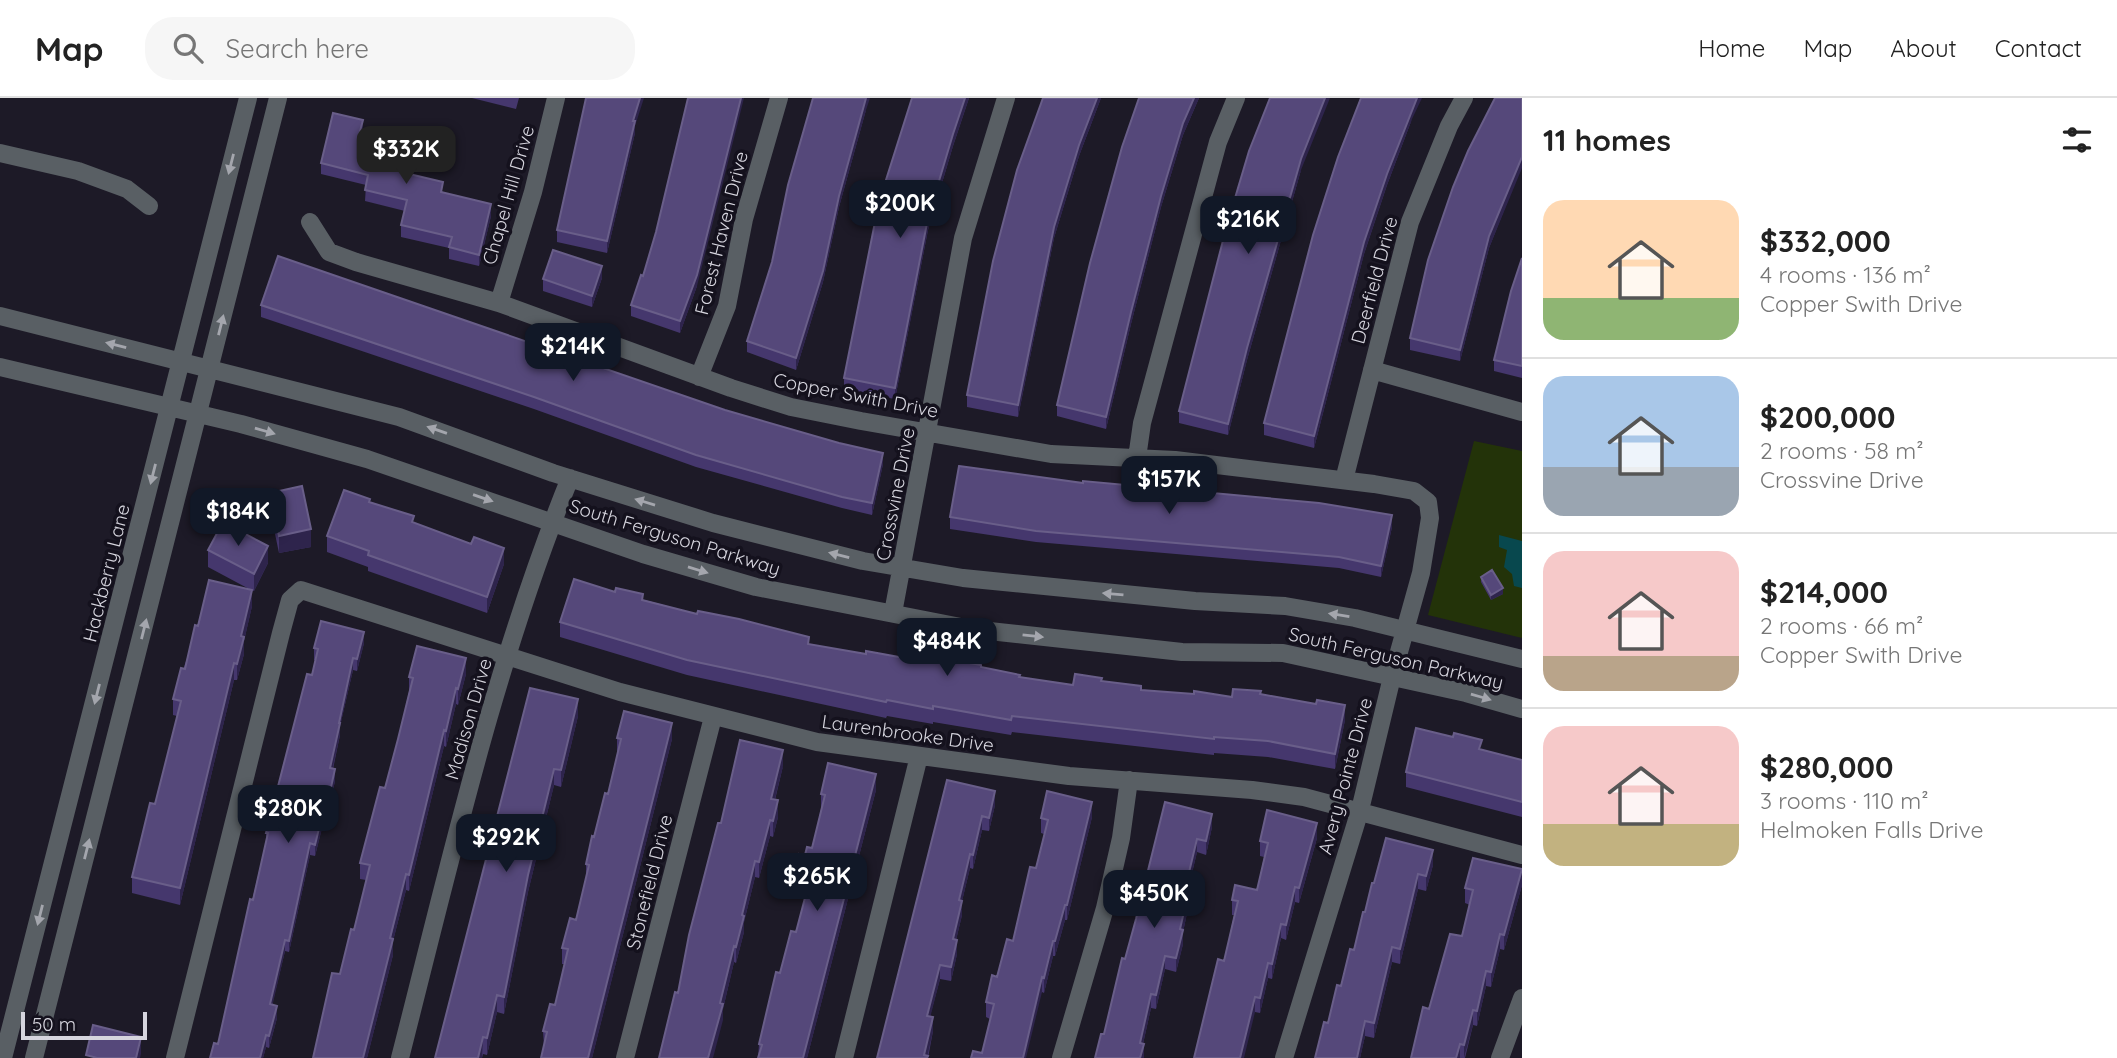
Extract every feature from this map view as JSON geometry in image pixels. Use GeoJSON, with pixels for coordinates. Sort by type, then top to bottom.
{"type":"FeatureCollection","features":[{"type":"Feature","properties":{"kind":"street","name":"Hackberry Lane"},"geometry":{"type":"LineString","coordinates":[[3,1058],[248,98]]}},
{"type":"Feature","properties":{"kind":"street"},"geometry":{"type":"LineString","coordinates":[[34,1058],[278,98]]}},
{"type":"Feature","properties":{"kind":"street","name":"Chapel Hill Drive"},"geometry":{"type":"LineString","coordinates":[[499,303],[533,192],[556,98]]}},
{"type":"Feature","properties":{"kind":"street","name":"Forest Haven Drive"},"geometry":{"type":"LineString","coordinates":[[699,377],[727,306],[744,219],[779,98]]}},
{"type":"Feature","properties":{"kind":"street","name":"Crossvine Drive"},"geometry":{"type":"LineString","coordinates":[[893,614],[963,238],[1006,98]]}},
{"type":"Feature","properties":{"kind":"street"},"geometry":{"type":"LineString","coordinates":[[1137,458],[1142,423],[1218,142],[1236,98]]}},
{"type":"Feature","properties":{"kind":"street","name":"Deerfield Drive"},"geometry":{"type":"LineString","coordinates":[[1344,480],[1410,222],[1464,98]]}},
{"type":"Feature","properties":{"kind":"street"},"geometry":{"type":"LineString","coordinates":[[0,153],[78,171],[127,189],[149,206]]}},
{"type":"Feature","properties":{"kind":"street","name":"Copper Swith Drive"},"geometry":{"type":"LineString","coordinates":[[310,222],[329,252],[499,303],[699,377],[791,407],[1051,454],[1175,460],[1344,480],[1414,491],[1427,502]]}},
{"type":"Feature","properties":{"kind":"street","name":"South Ferguson Parkway"},"geometry":{"type":"LineString","coordinates":[[0,316],[399,417],[570,478],[713,523],[863,561],[963,578],[1195,601],[1285,606],[1355,618],[1522,659]]}},
{"type":"Feature","properties":{"kind":"street","name":"South Ferguson Parkway"},"geometry":{"type":"LineString","coordinates":[[0,367],[241,424],[367,460],[643,554],[756,587],[971,629],[1182,652],[1283,653],[1466,693],[1522,709]]}},
{"type":"Feature","properties":{"kind":"street"},"geometry":{"type":"LineString","coordinates":[[1372,370],[1522,412]]}},
{"type":"Feature","properties":{"kind":"street","name":"Madison Drive"},"geometry":{"type":"LineString","coordinates":[[400,1058],[475,766],[552,522],[570,478]]}},
{"type":"Feature","properties":{"kind":"street","name":"Avery Pointe Drive"},"geometry":{"type":"LineString","coordinates":[[1284,1058],[1360,810],[1392,677],[1421,573],[1430,518],[1427,502]]}},
{"type":"Feature","properties":{"kind":"street","name":"Laurenbrooke Drive"},"geometry":{"type":"LineString","coordinates":[[175,1058],[281,633],[290,600],[301,590],[620,692],[817,742],[1069,776],[1252,790],[1304,797],[1522,855]]}},
{"type":"Feature","properties":{"kind":"street","name":"Stonefield Drive"},"geometry":{"type":"LineString","coordinates":[[625,1058],[713,717]]}},
{"type":"Feature","properties":{"kind":"street"},"geometry":{"type":"LineString","coordinates":[[844,1058],[919,756]]}},
{"type":"Feature","properties":{"kind":"street"},"geometry":{"type":"LineString","coordinates":[[1061,1058],[1105,908],[1121,838],[1129,780]]}},
{"type":"Feature","properties":{"kind":"street"},"geometry":{"type":"LineString","coordinates":[[1500,1058],[1522,998]]}},
{"type":"Feature","properties":{"kind":"shaded area"},"geometry":{"type":"Polygon","coordinates":[[[1474,441],[1522,451],[1522,638],[1428,615],[1474,441]]]}},
{"type":"Feature","properties":{"kind":"shaded area"},"geometry":{"type":"Polygon","coordinates":[[[1499,535],[1522,541],[1522,588],[1514,586],[1512,574],[1504,567],[1507,550],[1499,547],[1499,535]]]}},
{"type":"Feature","properties":{"kind":"building"},"geometry":{"type":"Polygon","coordinates":[[[586,98],[640,98],[607,241],[557,230],[586,98]]]}},
{"type":"Feature","properties":{"kind":"building"},"geometry":{"type":"Polygon","coordinates":[[[688,98],[741,98],[697,275],[680,321],[631,305],[656,232],[688,98]]]}},
{"type":"Feature","properties":{"kind":"building"},"geometry":{"type":"Polygon","coordinates":[[[813,98],[866,98],[839,196],[823,271],[796,358],[747,341],[772,262],[788,185],[813,98]]]}},
{"type":"Feature","properties":{"kind":"building"},"geometry":{"type":"Polygon","coordinates":[[[912,98],[965,98],[928,218],[895,388],[844,378],[879,202],[912,98]]]}},
{"type":"Feature","properties":{"kind":"building"},"geometry":{"type":"Polygon","coordinates":[[[1043,98],[1097,98],[1079,145],[1054,227],[1018,405],[967,395],[993,261],[1017,170],[1043,98]]]}},
{"type":"Feature","properties":{"kind":"building"},"geometry":{"type":"Polygon","coordinates":[[[1139,98],[1194,98],[1183,123],[1161,196],[1106,417],[1057,405],[1090,263],[1122,147],[1139,98]]]}},
{"type":"Feature","properties":{"kind":"building"},"geometry":{"type":"Polygon","coordinates":[[[1270,98],[1325,98],[1301,159],[1228,424],[1179,411],[1227,225],[1249,151],[1270,98]]]}},
{"type":"Feature","properties":{"kind":"building"},"geometry":{"type":"Polygon","coordinates":[[[1361,98],[1417,98],[1364,242],[1314,436],[1264,423],[1313,235],[1338,157],[1361,98]]]}},
{"type":"Feature","properties":{"kind":"building"},"geometry":{"type":"Polygon","coordinates":[[[1495,98],[1522,98],[1522,157],[1489,236],[1460,350],[1410,338],[1428,260],[1453,187],[1495,98]]]}},
{"type":"Feature","properties":{"kind":"building"},"geometry":{"type":"Polygon","coordinates":[[[333,113],[363,120],[359,135],[407,147],[401,172],[443,182],[441,192],[491,204],[479,255],[449,247],[452,237],[401,225],[407,200],[365,190],[368,175],[321,163],[333,113]]]}},
{"type":"Feature","properties":{"kind":"building"},"geometry":{"type":"Polygon","coordinates":[[[553,250],[602,266],[592,296],[543,279],[553,250]]]}},
{"type":"Feature","properties":{"kind":"building"},"geometry":{"type":"Polygon","coordinates":[[[278,256],[725,410],[883,453],[872,503],[842,497],[696,455],[261,305],[278,256]]]}},
{"type":"Feature","properties":{"kind":"building"},"geometry":{"type":"Polygon","coordinates":[[[1522,258],[1522,366],[1494,360],[1522,258]]]}},
{"type":"Feature","properties":{"kind":"building"},"geometry":{"type":"Polygon","coordinates":[[[959,466],[1083,483],[1319,503],[1392,515],[1381,566],[1339,557],[1036,531],[950,517],[959,466]]]}},
{"type":"Feature","properties":{"kind":"building"},"geometry":{"type":"Polygon","coordinates":[[[302,486],[311,529],[279,536],[270,493],[302,486]]]}},
{"type":"Feature","properties":{"kind":"building"},"geometry":{"type":"Polygon","coordinates":[[[344,490],[370,499],[369,502],[414,516],[412,522],[471,544],[474,537],[504,548],[487,597],[368,555],[369,551],[327,536],[344,490]]]}},
{"type":"Feature","properties":{"kind":"building"},"geometry":{"type":"Polygon","coordinates":[[[223,522],[268,546],[254,574],[208,550],[223,522]]]}},
{"type":"Feature","properties":{"kind":"building"},"geometry":{"type":"Polygon","coordinates":[[[1492,570],[1503,588],[1491,595],[1481,577],[1492,570]]]}},
{"type":"Feature","properties":{"kind":"building"},"geometry":{"type":"Polygon","coordinates":[[[574,579],[615,592],[616,588],[643,594],[642,600],[697,614],[698,611],[739,619],[809,637],[808,644],[866,654],[866,651],[910,659],[911,653],[981,665],[1020,675],[1019,677],[1073,685],[1075,674],[1102,678],[1101,681],[1141,686],[1141,690],[1194,694],[1194,691],[1232,697],[1233,689],[1261,691],[1260,694],[1316,704],[1317,700],[1345,705],[1335,754],[1268,741],[1214,739],[1012,716],[1011,720],[933,706],[933,709],[887,700],[886,702],[687,660],[560,622],[574,579]]]}},
{"type":"Feature","properties":{"kind":"building"},"geometry":{"type":"Polygon","coordinates":[[[209,580],[252,590],[241,636],[244,637],[237,664],[234,663],[180,888],[132,877],[150,803],[155,804],[181,701],[173,699],[181,668],[185,669],[209,580]]]}},
{"type":"Feature","properties":{"kind":"building"},"geometry":{"type":"Polygon","coordinates":[[[321,621],[364,632],[357,659],[353,658],[339,723],[330,768],[335,769],[328,801],[326,800],[315,845],[310,843],[289,941],[285,940],[270,1004],[277,1006],[260,1058],[210,1058],[214,1043],[218,1044],[250,899],[253,900],[266,833],[307,674],[312,675],[318,649],[314,648],[321,621]]]}},
{"type":"Feature","properties":{"kind":"building"},"geometry":{"type":"Polygon","coordinates":[[[417,646],[466,658],[446,731],[444,730],[409,875],[406,874],[390,938],[393,939],[363,1058],[313,1058],[332,973],[340,974],[351,929],[354,930],[370,865],[360,863],[380,787],[385,788],[398,739],[413,678],[409,677],[417,646]]]}},
{"type":"Feature","properties":{"kind":"building"},"geometry":{"type":"Polygon","coordinates":[[[530,688],[578,699],[561,770],[554,769],[528,875],[504,997],[497,995],[487,1038],[483,1037],[478,1058],[435,1058],[530,688]]]}},
{"type":"Feature","properties":{"kind":"building"},"geometry":{"type":"Polygon","coordinates":[[[624,711],[672,723],[588,1058],[541,1058],[547,1032],[543,1031],[550,1004],[555,1005],[568,949],[562,948],[570,918],[576,920],[589,865],[586,864],[592,836],[594,837],[605,793],[608,794],[621,739],[617,738],[624,711]]]}},
{"type":"Feature","properties":{"kind":"building"},"geometry":{"type":"Polygon","coordinates":[[[1416,728],[1453,737],[1454,733],[1482,740],[1479,749],[1522,760],[1522,802],[1406,772],[1416,728]]]}},
{"type":"Feature","properties":{"kind":"building"},"geometry":{"type":"Polygon","coordinates":[[[740,740],[783,750],[771,799],[778,800],[773,821],[770,820],[759,862],[755,861],[708,1058],[659,1058],[675,992],[678,993],[689,935],[718,823],[721,823],[740,740]]]}},
{"type":"Feature","properties":{"kind":"building"},"geometry":{"type":"Polygon","coordinates":[[[828,763],[876,774],[803,1058],[758,1058],[776,972],[780,973],[791,931],[796,932],[811,875],[794,872],[799,854],[805,855],[807,847],[812,848],[825,795],[821,794],[828,763]]]}},
{"type":"Feature","properties":{"kind":"building"},"geometry":{"type":"Polygon","coordinates":[[[947,780],[995,791],[989,818],[982,816],[973,855],[970,854],[959,900],[962,901],[953,939],[957,940],[951,967],[940,965],[927,1016],[933,1017],[924,1055],[928,1056],[877,1058],[947,780]]]}},
{"type":"Feature","properties":{"kind":"building"},"geometry":{"type":"Polygon","coordinates":[[[1047,791],[1092,802],[1067,905],[1053,941],[1044,978],[1042,977],[1023,1058],[971,1058],[973,1051],[982,1053],[994,1004],[986,1002],[992,975],[997,977],[1007,939],[1013,941],[1030,867],[1036,868],[1048,820],[1041,818],[1047,791]]]}},
{"type":"Feature","properties":{"kind":"building"},"geometry":{"type":"Polygon","coordinates":[[[1165,802],[1212,814],[1206,841],[1197,839],[1185,889],[1189,890],[1176,958],[1165,956],[1156,995],[1151,994],[1140,1043],[1144,1044],[1140,1058],[1095,1058],[1101,1034],[1104,1034],[1122,958],[1125,959],[1136,919],[1165,802]]]}},
{"type":"Feature","properties":{"kind":"building"},"geometry":{"type":"Polygon","coordinates":[[[1267,810],[1317,823],[1299,888],[1295,887],[1286,925],[1281,924],[1272,964],[1268,963],[1260,998],[1255,997],[1240,1058],[1194,1058],[1218,959],[1224,961],[1238,901],[1232,900],[1235,885],[1257,890],[1268,843],[1260,841],[1267,810]]]}},
{"type":"Feature","properties":{"kind":"building"},"geometry":{"type":"Polygon","coordinates":[[[1386,838],[1433,850],[1426,876],[1418,874],[1400,949],[1392,947],[1374,1023],[1365,1021],[1357,1058],[1315,1058],[1324,1022],[1328,1023],[1337,985],[1341,986],[1350,949],[1354,950],[1386,838]]]}},
{"type":"Feature","properties":{"kind":"building"},"geometry":{"type":"Polygon","coordinates":[[[1473,858],[1522,869],[1504,935],[1500,934],[1491,972],[1486,971],[1477,1011],[1473,1010],[1464,1045],[1460,1044],[1456,1058],[1411,1058],[1423,1007],[1429,1009],[1450,934],[1462,936],[1473,890],[1465,888],[1473,858]]]}},
{"type":"Feature","properties":{"kind":"building"},"geometry":{"type":"Polygon","coordinates":[[[93,1025],[141,1037],[136,1058],[97,1058],[86,1055],[93,1025]]]}}]}
